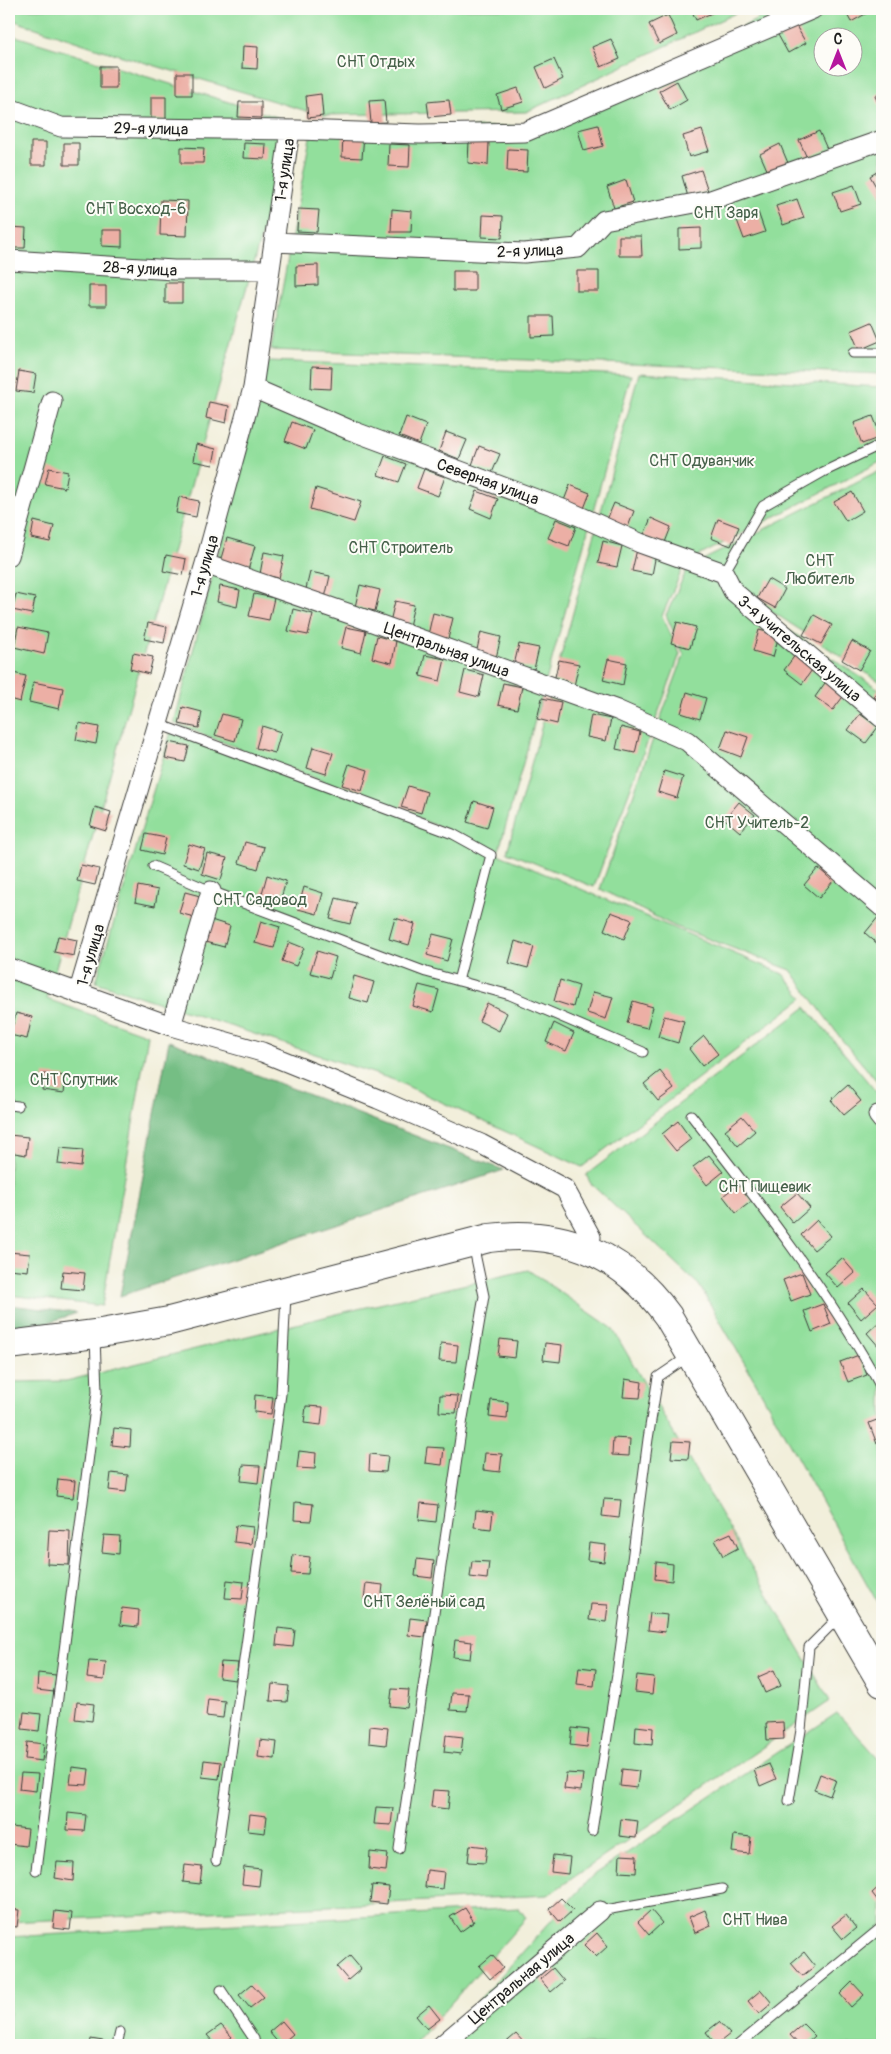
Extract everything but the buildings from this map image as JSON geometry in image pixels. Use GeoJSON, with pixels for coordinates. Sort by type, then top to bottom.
{"type":"FeatureCollection","features":[{"type":"Feature","properties":{"kind":"main road"},"geometry":{"type":"LineString","coordinates":[[9,1345],[95,1334],[169,1321],[497,1237],[522,1235],[556,1239],[588,1249],[625,1270],[641,1284],[668,1316],[882,1683]]}},
{"type":"Feature","properties":{"kind":"street","name":"29-я улица"},"geometry":{"type":"LineString","coordinates":[[9,108],[61,127],[294,130],[420,134],[525,132],[813,9]]}},
{"type":"Feature","properties":{"kind":"street","name":"1-я улица"},"geometry":{"type":"LineString","coordinates":[[78,994],[205,564],[253,388],[274,242],[294,130]]}},
{"type":"Feature","properties":{"kind":"street","name":"2-я улица"},"geometry":{"type":"LineString","coordinates":[[274,242],[524,253],[578,248],[604,220],[711,200],[882,140]]}},
{"type":"Feature","properties":{"kind":"street","name":"28-я улица"},"geometry":{"type":"LineString","coordinates":[[9,260],[174,270],[270,270]]}},
{"type":"Feature","properties":{"kind":"street","name":"Северная улица"},"geometry":{"type":"LineString","coordinates":[[253,388],[350,430],[568,511],[640,544],[724,573]]}},
{"type":"Feature","properties":{"kind":"street"},"geometry":{"type":"LineString","coordinates":[[9,556],[52,402]]}},
{"type":"Feature","properties":{"kind":"street","name":"Центральная улица"},"geometry":{"type":"LineString","coordinates":[[205,564],[608,707],[687,741],[882,907]]}},
{"type":"Feature","properties":{"kind":"street","name":"3-я учительская улица"},"geometry":{"type":"LineString","coordinates":[[724,573],[733,591],[882,718]]}},
{"type":"Feature","properties":{"kind":"street"},"geometry":{"type":"LineString","coordinates":[[171,1026],[211,891]]}},
{"type":"Feature","properties":{"kind":"street"},"geometry":{"type":"LineString","coordinates":[[9,968],[171,1026],[262,1052],[378,1099],[481,1144],[565,1189],[591,1237],[588,1249]]}},
{"type":"Feature","properties":{"kind":"street","name":"Центральная улица"},"geometry":{"type":"LineString","coordinates":[[442,2045],[600,1912]]}},
{"type":"Feature","properties":{"kind":"lane"},"geometry":{"type":"LineString","coordinates":[[853,353],[882,354]]}},
{"type":"Feature","properties":{"kind":"lane"},"geometry":{"type":"LineString","coordinates":[[724,573],[763,506],[824,472],[882,444]]}},
{"type":"Feature","properties":{"kind":"lane"},"geometry":{"type":"LineString","coordinates":[[158,724],[452,834],[491,855],[458,981]]}},
{"type":"Feature","properties":{"kind":"lane"},"geometry":{"type":"LineString","coordinates":[[153,866],[211,891],[426,972],[510,994],[642,1052]]}},
{"type":"Feature","properties":{"kind":"lane"},"geometry":{"type":"LineString","coordinates":[[691,1114],[789,1241],[864,1356],[882,1389]]}},
{"type":"Feature","properties":{"kind":"lane"},"geometry":{"type":"LineString","coordinates":[[399,1849],[463,1418],[484,1296],[472,1242]]}},
{"type":"Feature","properties":{"kind":"lane"},"geometry":{"type":"LineString","coordinates":[[216,1861],[281,1394],[286,1290]]}},
{"type":"Feature","properties":{"kind":"lane"},"geometry":{"type":"LineString","coordinates":[[36,1870],[97,1392],[95,1334]]}},
{"type":"Feature","properties":{"kind":"lane"},"geometry":{"type":"LineString","coordinates":[[592,1831],[617,1674],[658,1377],[691,1354]]}},
{"type":"Feature","properties":{"kind":"lane"},"geometry":{"type":"LineString","coordinates":[[789,1800],[801,1730],[809,1646],[842,1614]]}},
{"type":"Feature","properties":{"kind":"lane"},"geometry":{"type":"LineString","coordinates":[[600,1912],[722,1889]]}},
{"type":"Feature","properties":{"kind":"lane"},"geometry":{"type":"LineString","coordinates":[[738,2045],[882,1927]]}},
{"type":"Feature","properties":{"kind":"lane"},"geometry":{"type":"LineString","coordinates":[[222,1990],[254,2039],[255,2045]]}},
{"type":"Feature","properties":{"kind":"lane"},"geometry":{"type":"LineString","coordinates":[[117,2045],[120,2032]]}},
{"type":"Feature","properties":{"kind":"green space","name":"СНТ Отдых"},"geometry":{"type":"Polygon","coordinates":[[[9,9],[744,9],[526,112],[320,115],[99,49],[9,19],[9,9]]]}},
{"type":"Feature","properties":{"kind":"green space","name":"СНТ Заря"},"geometry":{"type":"Polygon","coordinates":[[[777,9],[882,9],[882,374],[271,350],[311,132],[554,125],[777,9]]]}},
{"type":"Feature","properties":{"kind":"green space","name":"СНТ Восход-6"},"geometry":{"type":"Polygon","coordinates":[[[9,34],[293,122],[47,999],[148,1035],[102,1306],[9,1295],[9,34]]]}},
{"type":"Feature","properties":{"kind":"green space","name":"СНТ Строитель"},"geometry":{"type":"Polygon","coordinates":[[[269,361],[631,375],[499,850],[174,723],[269,361]]]}},
{"type":"Feature","properties":{"kind":"green space","name":"СНТ Одуванчик"},"geometry":{"type":"Polygon","coordinates":[[[639,373],[882,387],[882,461],[685,563],[662,616],[680,654],[594,887],[507,852],[639,373]]]}},
{"type":"Feature","properties":{"kind":"green space","name":"СНТ Любитель"},"geometry":{"type":"Polygon","coordinates":[[[882,470],[882,683],[697,563],[882,470]]]}},
{"type":"Feature","properties":{"kind":"green space","name":"СНТ Учитель-2"},"geometry":{"type":"Polygon","coordinates":[[[689,565],[882,691],[882,1087],[842,1040],[791,970],[674,926],[600,889],[684,655],[666,615],[689,565]]]}},
{"type":"Feature","properties":{"kind":"green space","name":"СНТ Садовод"},"geometry":{"type":"Polygon","coordinates":[[[172,728],[381,805],[783,974],[803,998],[582,1167],[394,1080],[96,982],[172,728]]]}},
{"type":"Feature","properties":{"kind":"green space","name":"СНТ Пищевик"},"geometry":{"type":"Polygon","coordinates":[[[806,1007],[882,1099],[882,1611],[756,1383],[699,1285],[591,1184],[586,1175],[806,1007]]]}},
{"type":"Feature","properties":{"kind":"green space"},"geometry":{"type":"Polygon","coordinates":[[[169,1041],[504,1170],[120,1296],[169,1041]]]}},
{"type":"Feature","properties":{"kind":"green space","name":"СНТ Зелёный сад"},"geometry":{"type":"Polygon","coordinates":[[[528,1270],[612,1328],[830,1701],[548,1895],[9,1922],[9,1382],[66,1381],[349,1311],[528,1270]]]}},
{"type":"Feature","properties":{"kind":"green space"},"geometry":{"type":"Polygon","coordinates":[[[9,1305],[77,1313],[37,1326],[9,1327],[9,1305]]]}},
{"type":"Feature","properties":{"kind":"green space","name":"СНТ Нива"},"geometry":{"type":"Polygon","coordinates":[[[837,1713],[882,1762],[882,2045],[438,2045],[591,1877],[837,1713]]]}},
{"type":"Feature","properties":{"kind":"green space"},"geometry":{"type":"Polygon","coordinates":[[[519,1908],[526,1918],[414,2045],[9,2045],[9,1937],[519,1908]]]}},
{"type":"Feature","properties":{"kind":"park label","name":"СНТ Спутник"},"geometry":{"type":"Point","coordinates":[74,1079]}}]}
